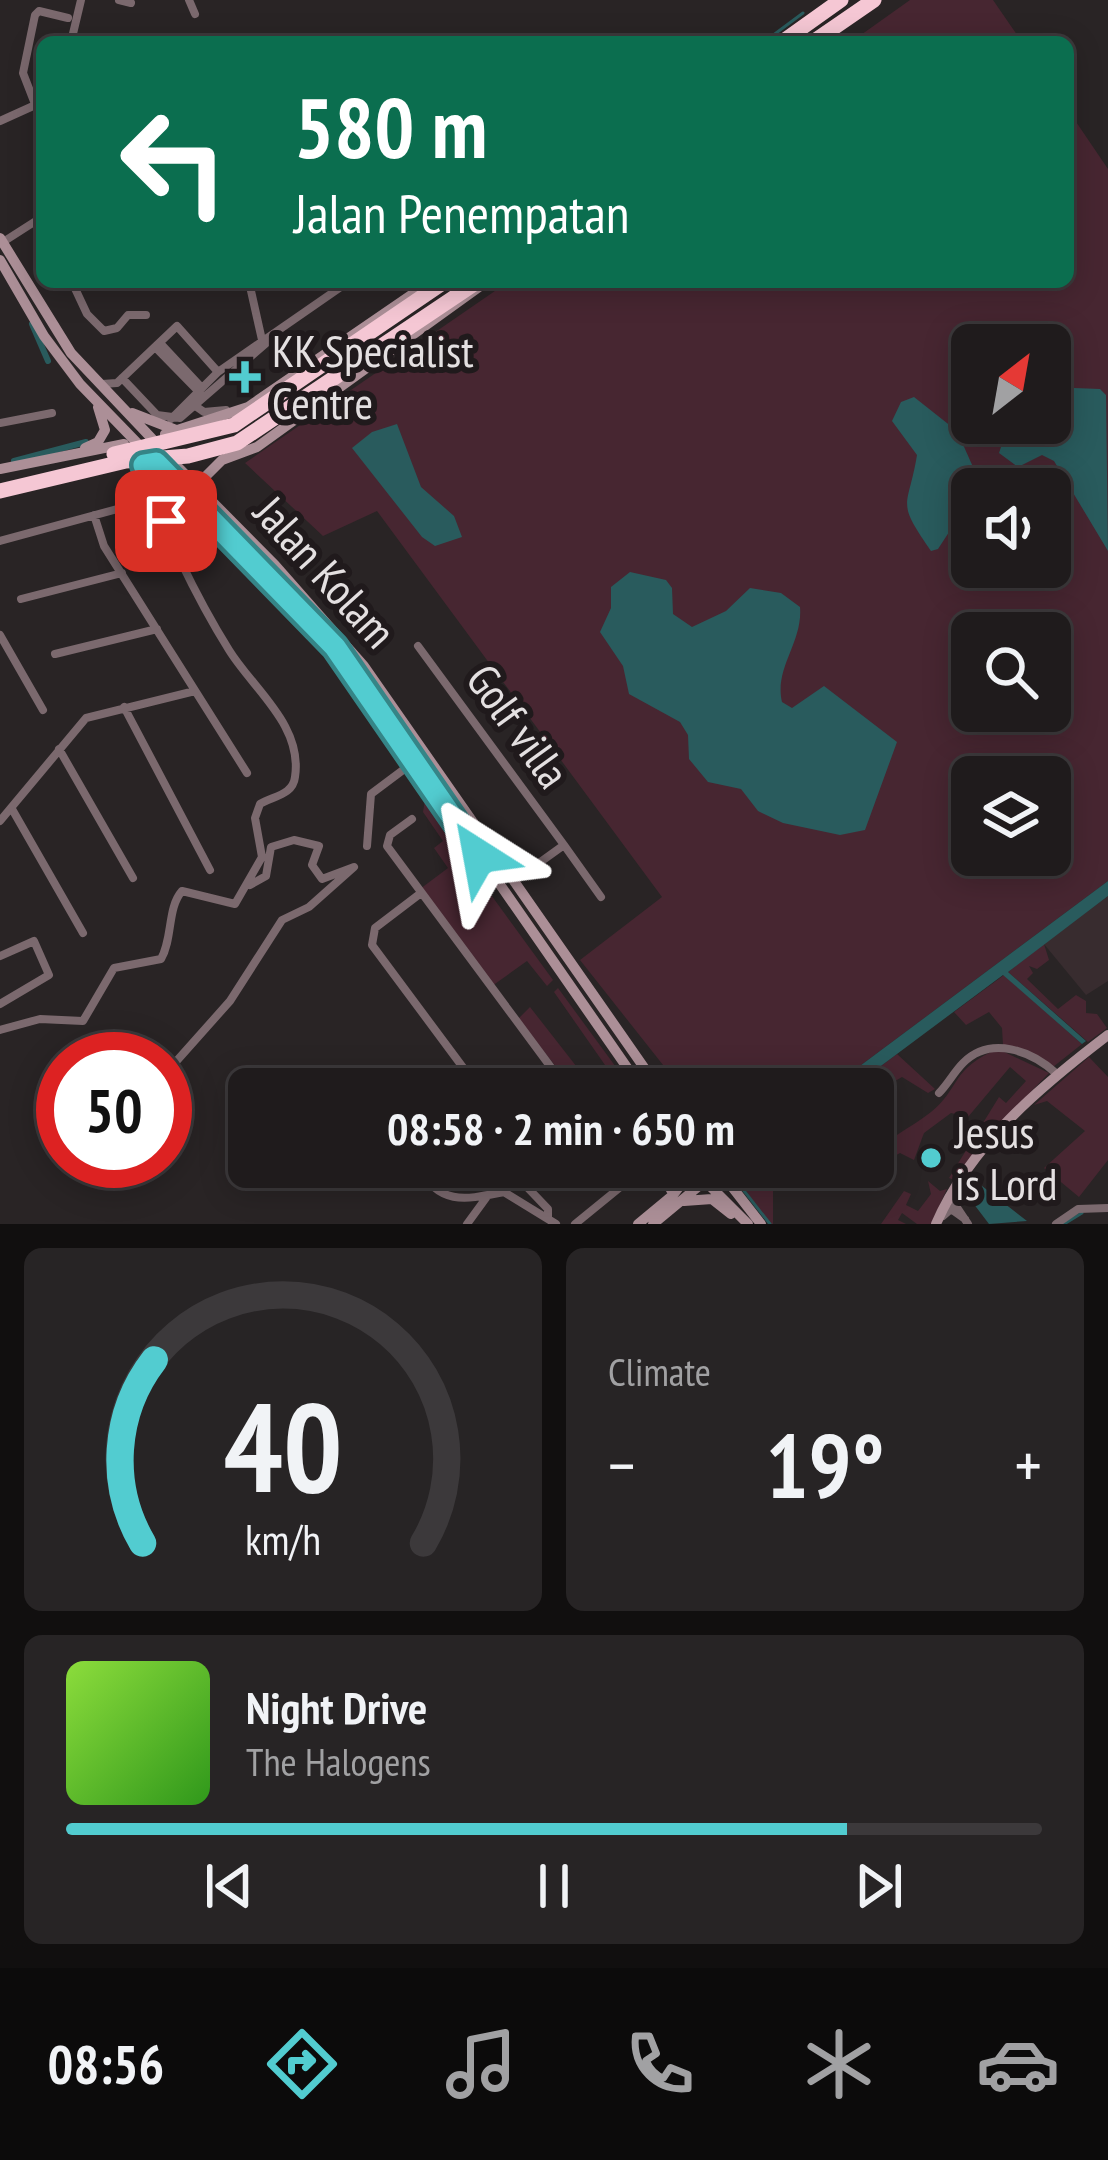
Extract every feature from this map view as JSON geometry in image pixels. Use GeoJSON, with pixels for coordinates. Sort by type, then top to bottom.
{"type":"FeatureCollection","features":[{"type":"Feature","properties":{"kind":"highway"},"geometry":{"type":"LineString","coordinates":[[791,36],[842,0]]}},
{"type":"Feature","properties":{"kind":"highway"},"geometry":{"type":"LineString","coordinates":[[823,36],[874,0]]}},
{"type":"Feature","properties":{"kind":"highway"},"geometry":{"type":"LineString","coordinates":[[0,480],[234,425],[435,288]]}},
{"type":"Feature","properties":{"kind":"highway"},"geometry":{"type":"LineString","coordinates":[[0,494],[126,460],[188,456],[237,443],[468,288]]}},
{"type":"Feature","properties":{"kind":"main road","name":"Jalan Kolam"},"geometry":{"type":"LineString","coordinates":[[1,240],[62,341],[348,646],[644,1068]]}},
{"type":"Feature","properties":{"kind":"main road","name":"Jalan Kolam"},"geometry":{"type":"LineString","coordinates":[[0,260],[44,336],[94,400],[135,441],[150,464],[199,505],[335,647],[625,1068]]}},
{"type":"Feature","properties":{"kind":"main road"},"geometry":{"type":"LineString","coordinates":[[216,460],[184,444],[187,435],[236,412],[421,288]]}},
{"type":"Feature","properties":{"kind":"main road"},"geometry":{"type":"LineString","coordinates":[[0,494],[150,464],[216,460],[257,447],[478,288]]}},
{"type":"Feature","properties":{"kind":"main road"},"geometry":{"type":"LineString","coordinates":[[0,469],[98,442],[105,430],[94,400]]}},
{"type":"Feature","properties":{"kind":"main road"},"geometry":{"type":"LineString","coordinates":[[123,408],[175,425],[206,424]]}},
{"type":"Feature","properties":{"kind":"main road"},"geometry":{"type":"LineString","coordinates":[[99,450],[110,438],[111,418]]}},
{"type":"Feature","properties":{"kind":"main road"},"geometry":{"type":"LineString","coordinates":[[0,469],[152,438],[175,425]]}},
{"type":"Feature","properties":{"kind":"main road"},"geometry":{"type":"LineString","coordinates":[[216,460],[204,478],[220,509]]}},
{"type":"Feature","properties":{"kind":"main road"},"geometry":{"type":"LineString","coordinates":[[194,484],[188,489],[199,505]]}},
{"type":"Feature","properties":{"kind":"main road"},"geometry":{"type":"LineString","coordinates":[[479,856],[484,841]]}},
{"type":"Feature","properties":{"kind":"main road"},"geometry":{"type":"LineString","coordinates":[[936,1223],[993,1139],[1057,1074],[1108,1035]]}},
{"type":"Feature","properties":{"kind":"main road"},"geometry":{"type":"LineString","coordinates":[[664,1207],[672,1188]]}},
{"type":"Feature","properties":{"kind":"main road"},"geometry":{"type":"LineString","coordinates":[[653,1224],[678,1188]]}},
{"type":"Feature","properties":{"kind":"main road"},"geometry":{"type":"LineString","coordinates":[[638,1224],[694,1188]]}},
{"type":"Feature","properties":{"kind":"main road"},"geometry":{"type":"LineString","coordinates":[[712,1188],[746,1224]]}},
{"type":"Feature","properties":{"kind":"main road"},"geometry":{"type":"LineString","coordinates":[[733,1188],[761,1224]]}},
{"type":"Feature","properties":{"kind":"main road"},"geometry":{"type":"LineString","coordinates":[[664,1207],[704,1198],[746,1224]]}},
{"type":"Feature","properties":{"kind":"street"},"geometry":{"type":"LineString","coordinates":[[72,36],[81,0]]}},
{"type":"Feature","properties":{"kind":"street"},"geometry":{"type":"LineString","coordinates":[[119,0],[131,3]]}},
{"type":"Feature","properties":{"kind":"street"},"geometry":{"type":"LineString","coordinates":[[189,0],[195,14]]}},
{"type":"Feature","properties":{"kind":"street"},"geometry":{"type":"LineString","coordinates":[[36,99],[22,73],[35,15],[39,11],[68,18]]}},
{"type":"Feature","properties":{"kind":"street"},"geometry":{"type":"LineString","coordinates":[[0,121],[36,104]]}},
{"type":"Feature","properties":{"kind":"street"},"geometry":{"type":"LineString","coordinates":[[1,240],[36,220]]}},
{"type":"Feature","properties":{"kind":"street"},"geometry":{"type":"LineString","coordinates":[[75,288],[87,314],[104,331],[118,328],[128,315],[146,315]]}},
{"type":"Feature","properties":{"kind":"street"},"geometry":{"type":"LineString","coordinates":[[250,288],[264,343]]}},
{"type":"Feature","properties":{"kind":"street"},"geometry":{"type":"LineString","coordinates":[[319,288],[322,299]]}},
{"type":"Feature","properties":{"kind":"street"},"geometry":{"type":"LineString","coordinates":[[175,425],[201,391],[245,364],[273,335],[339,288]]}},
{"type":"Feature","properties":{"kind":"street"},"geometry":{"type":"LineString","coordinates":[[98,382],[109,386],[122,378],[177,326],[218,372]]}},
{"type":"Feature","properties":{"kind":"street"},"geometry":{"type":"LineString","coordinates":[[175,425],[218,372],[264,343]]}},
{"type":"Feature","properties":{"kind":"street"},"geometry":{"type":"LineString","coordinates":[[158,345],[201,391]]}},
{"type":"Feature","properties":{"kind":"street"},"geometry":{"type":"LineString","coordinates":[[122,378],[157,415],[175,425]]}},
{"type":"Feature","properties":{"kind":"street"},"geometry":{"type":"LineString","coordinates":[[194,405],[205,412],[236,412]]}},
{"type":"Feature","properties":{"kind":"street"},"geometry":{"type":"LineString","coordinates":[[0,423],[52,413]]}},
{"type":"Feature","properties":{"kind":"street"},"geometry":{"type":"LineString","coordinates":[[0,1030],[40,1018],[83,1022],[111,971],[161,959],[171,938],[177,895],[196,890],[224,905],[235,904],[262,856],[255,818],[260,804],[293,786],[293,750],[280,716],[216,628],[154,499],[150,464]]}},
{"type":"Feature","properties":{"kind":"street"},"geometry":{"type":"LineString","coordinates":[[0,541],[154,499]]}},
{"type":"Feature","properties":{"kind":"street"},"geometry":{"type":"LineString","coordinates":[[94,515],[122,573],[247,773]]}},
{"type":"Feature","properties":{"kind":"street"},"geometry":{"type":"LineString","coordinates":[[21,599],[122,573]]}},
{"type":"Feature","properties":{"kind":"street"},"geometry":{"type":"LineString","coordinates":[[55,655],[157,629]]}},
{"type":"Feature","properties":{"kind":"street"},"geometry":{"type":"LineString","coordinates":[[0,635],[43,710]]}},
{"type":"Feature","properties":{"kind":"street","name":"Golf villa"},"geometry":{"type":"LineString","coordinates":[[418,646],[601,896]]}},
{"type":"Feature","properties":{"kind":"street"},"geometry":{"type":"LineString","coordinates":[[0,821],[86,718],[196,691]]}},
{"type":"Feature","properties":{"kind":"street"},"geometry":{"type":"LineString","coordinates":[[124,707],[210,870]]}},
{"type":"Feature","properties":{"kind":"street"},"geometry":{"type":"LineString","coordinates":[[59,749],[133,878]]}},
{"type":"Feature","properties":{"kind":"street"},"geometry":{"type":"LineString","coordinates":[[367,846],[371,794],[415,760]]}},
{"type":"Feature","properties":{"kind":"street"},"geometry":{"type":"LineString","coordinates":[[12,808],[83,933]]}},
{"type":"Feature","properties":{"kind":"street"},"geometry":{"type":"LineString","coordinates":[[412,819],[386,843],[551,1068]]}},
{"type":"Feature","properties":{"kind":"street"},"geometry":{"type":"LineString","coordinates":[[192,1043],[230,1000],[282,920],[309,907],[354,867],[322,879],[312,865],[319,846],[294,840],[271,847],[266,876],[249,886]]}},
{"type":"Feature","properties":{"kind":"street","name":"Golf villa"},"geometry":{"type":"LineString","coordinates":[[513,882],[564,845]]}},
{"type":"Feature","properties":{"kind":"street"},"geometry":{"type":"LineString","coordinates":[[421,893],[378,926],[371,940],[464,1068]]}},
{"type":"Feature","properties":{"kind":"street"},"geometry":{"type":"LineString","coordinates":[[0,956],[34,940],[50,968],[49,975],[0,1004]]}},
{"type":"Feature","properties":{"kind":"street"},"geometry":{"type":"LineString","coordinates":[[939,1093],[963,1062],[997,1046],[1027,1054],[1057,1074]]}},
{"type":"Feature","properties":{"kind":"street"},"geometry":{"type":"LineString","coordinates":[[435,1188],[446,1196],[471,1201],[515,1196],[552,1221]]}},
{"type":"Feature","properties":{"kind":"street"},"geometry":{"type":"LineString","coordinates":[[528,1188],[548,1209],[552,1221]]}},
{"type":"Feature","properties":{"kind":"street"},"geometry":{"type":"LineString","coordinates":[[575,1224],[619,1188]]}},
{"type":"Feature","properties":{"kind":"street"},"geometry":{"type":"LineString","coordinates":[[467,1224],[487,1197]]}},
{"type":"Feature","properties":{"kind":"street"},"geometry":{"type":"LineString","coordinates":[[950,1197],[967,1222]]}},
{"type":"Feature","properties":{"kind":"street"},"geometry":{"type":"LineString","coordinates":[[1056,1224],[1088,1206],[1108,1208]]}},
{"type":"Feature","properties":{"kind":"street"},"geometry":{"type":"LineString","coordinates":[[936,1223],[948,1210],[967,1222]]}},
{"type":"Feature","properties":{"kind":"shaded area"},"geometry":{"type":"Polygon","coordinates":[[[910,0],[993,0],[1018,36],[859,36],[910,0]]]}},
{"type":"Feature","properties":{"kind":"shaded area"},"geometry":{"type":"Polygon","coordinates":[[[1074,119],[1108,169],[1108,881],[857,1068],[665,1068],[580,960],[662,897],[377,511],[323,536],[245,463],[499,288],[1074,288],[1074,119]]]}},
{"type":"Feature","properties":{"kind":"shaded area"},"geometry":{"type":"Polygon","coordinates":[[[414,779],[429,792],[481,881],[553,980],[547,986],[527,961],[492,986],[420,889],[448,868],[434,848],[443,841],[423,812],[425,800],[414,779]]]}},
{"type":"Feature","properties":{"kind":"shaded area"},"geometry":{"type":"Polygon","coordinates":[[[1108,896],[1108,981],[1086,995],[1044,944],[1108,896]]]}},
{"type":"Feature","properties":{"kind":"shaded area"},"geometry":{"type":"Polygon","coordinates":[[[1044,944],[1049,960],[1037,969],[1029,966],[1033,973],[1027,979],[1058,1009],[1076,995],[1086,1001],[1086,1013],[1097,1014],[1107,1028],[1088,1042],[1008,972],[1044,944]]]}},
{"type":"Feature","properties":{"kind":"shaded area"},"geometry":{"type":"Polygon","coordinates":[[[1004,975],[1082,1044],[1053,1067],[1003,1045],[1002,1028],[989,1012],[966,1025],[954,1012],[1004,975]]]}},
{"type":"Feature","properties":{"kind":"shaded area"},"geometry":{"type":"Polygon","coordinates":[[[558,988],[617,1068],[601,1068],[605,1065],[554,992],[558,988]]]}},
{"type":"Feature","properties":{"kind":"shaded area"},"geometry":{"type":"Polygon","coordinates":[[[530,1007],[578,1068],[557,1068],[518,1019],[530,1007]]]}},
{"type":"Feature","properties":{"kind":"shaded area"},"geometry":{"type":"Polygon","coordinates":[[[998,1049],[1049,1073],[981,1143],[954,1180],[949,1178],[999,1097],[1006,1103],[1026,1081],[1010,1067],[968,1117],[951,1113],[924,1133],[914,1160],[900,1153],[894,1156],[894,1137],[931,1112],[964,1071],[998,1049]]]}},
{"type":"Feature","properties":{"kind":"shaded area"},"geometry":{"type":"Polygon","coordinates":[[[897,1054],[935,1089],[928,1093],[902,1077],[894,1082],[894,1068],[878,1068],[897,1054]]]}},
{"type":"Feature","properties":{"kind":"shaded area"},"geometry":{"type":"Polygon","coordinates":[[[1089,1057],[1108,1077],[1108,1160],[1079,1197],[1044,1168],[1085,1131],[1047,1101],[1034,1105],[1089,1057]]]}},
{"type":"Feature","properties":{"kind":"shaded area"},"geometry":{"type":"Polygon","coordinates":[[[928,1181],[940,1191],[947,1189],[931,1224],[917,1224],[902,1213],[898,1220],[906,1224],[881,1224],[904,1191],[911,1194],[906,1205],[918,1211],[931,1194],[928,1181]]]}},
{"type":"Feature","properties":{"kind":"shaded area"},"geometry":{"type":"Polygon","coordinates":[[[744,1188],[773,1188],[773,1224],[768,1224],[744,1188]]]}},
{"type":"Feature","properties":{"kind":"water"},"geometry":{"type":"Polygon","coordinates":[[[1071,380],[1074,388],[1100,389],[1106,395],[1108,551],[1071,489],[1071,468],[1058,468],[1042,455],[1018,467],[999,453],[1002,444],[1071,444],[1071,380]]]}},
{"type":"Feature","properties":{"kind":"water"},"geometry":{"type":"Polygon","coordinates":[[[914,397],[951,426],[951,444],[963,444],[973,468],[951,468],[951,529],[938,549],[931,551],[908,512],[917,455],[892,421],[901,402],[914,397]]]}},
{"type":"Feature","properties":{"kind":"water"},"geometry":{"type":"Polygon","coordinates":[[[397,424],[421,487],[454,516],[462,537],[435,546],[422,537],[352,448],[372,432],[397,424]]]}},
{"type":"Feature","properties":{"kind":"water"},"geometry":{"type":"Polygon","coordinates":[[[630,572],[666,580],[672,588],[673,614],[692,627],[726,611],[750,588],[781,593],[800,607],[782,678],[782,702],[792,708],[824,686],[897,742],[865,830],[840,835],[783,823],[758,811],[741,789],[708,782],[689,759],[688,735],[680,722],[629,694],[623,666],[600,632],[611,608],[611,587],[630,572]]]}},
{"type":"Feature","properties":{"kind":"water"},"geometry":{"type":"Polygon","coordinates":[[[1108,881],[1108,896],[1008,972],[1086,1041],[1082,1044],[1003,975],[878,1068],[857,1068],[1108,881]]]}},
{"type":"Feature","properties":{"kind":"water"},"geometry":{"type":"Polygon","coordinates":[[[982,1186],[1027,1221],[989,1224],[970,1199],[982,1186]]]}},
{"type":"Feature","properties":{"kind":"waterway"},"geometry":{"type":"LineString","coordinates":[[772,36],[803,13]]}},
{"type":"Feature","properties":{"kind":"waterway"},"geometry":{"type":"LineString","coordinates":[[32,324],[48,361]]}},
{"type":"Feature","properties":{"kind":"waterway"},"geometry":{"type":"LineString","coordinates":[[14,461],[86,442]]}},
{"type":"Feature","properties":{"kind":"waterway"},"geometry":{"type":"LineString","coordinates":[[742,1188],[770,1224]]}},
{"type":"Feature","properties":{"kind":"waterway"},"geometry":{"type":"LineString","coordinates":[[1064,1224],[1082,1213]]}},
{"type":"Feature","properties":{"kind":"place","name":"KK Specialist Centre"},"geometry":{"type":"Point","coordinates":[245,377]}},
{"type":"Feature","properties":{"kind":"place","name":"Jesus is Lord"},"geometry":{"type":"Point","coordinates":[931,1158]}},
{"type":"Feature","properties":{"kind":"route"},"geometry":{"type":"LineString","coordinates":[[166,521],[144,465],[156,463],[335,647],[479,856]]}}]}
